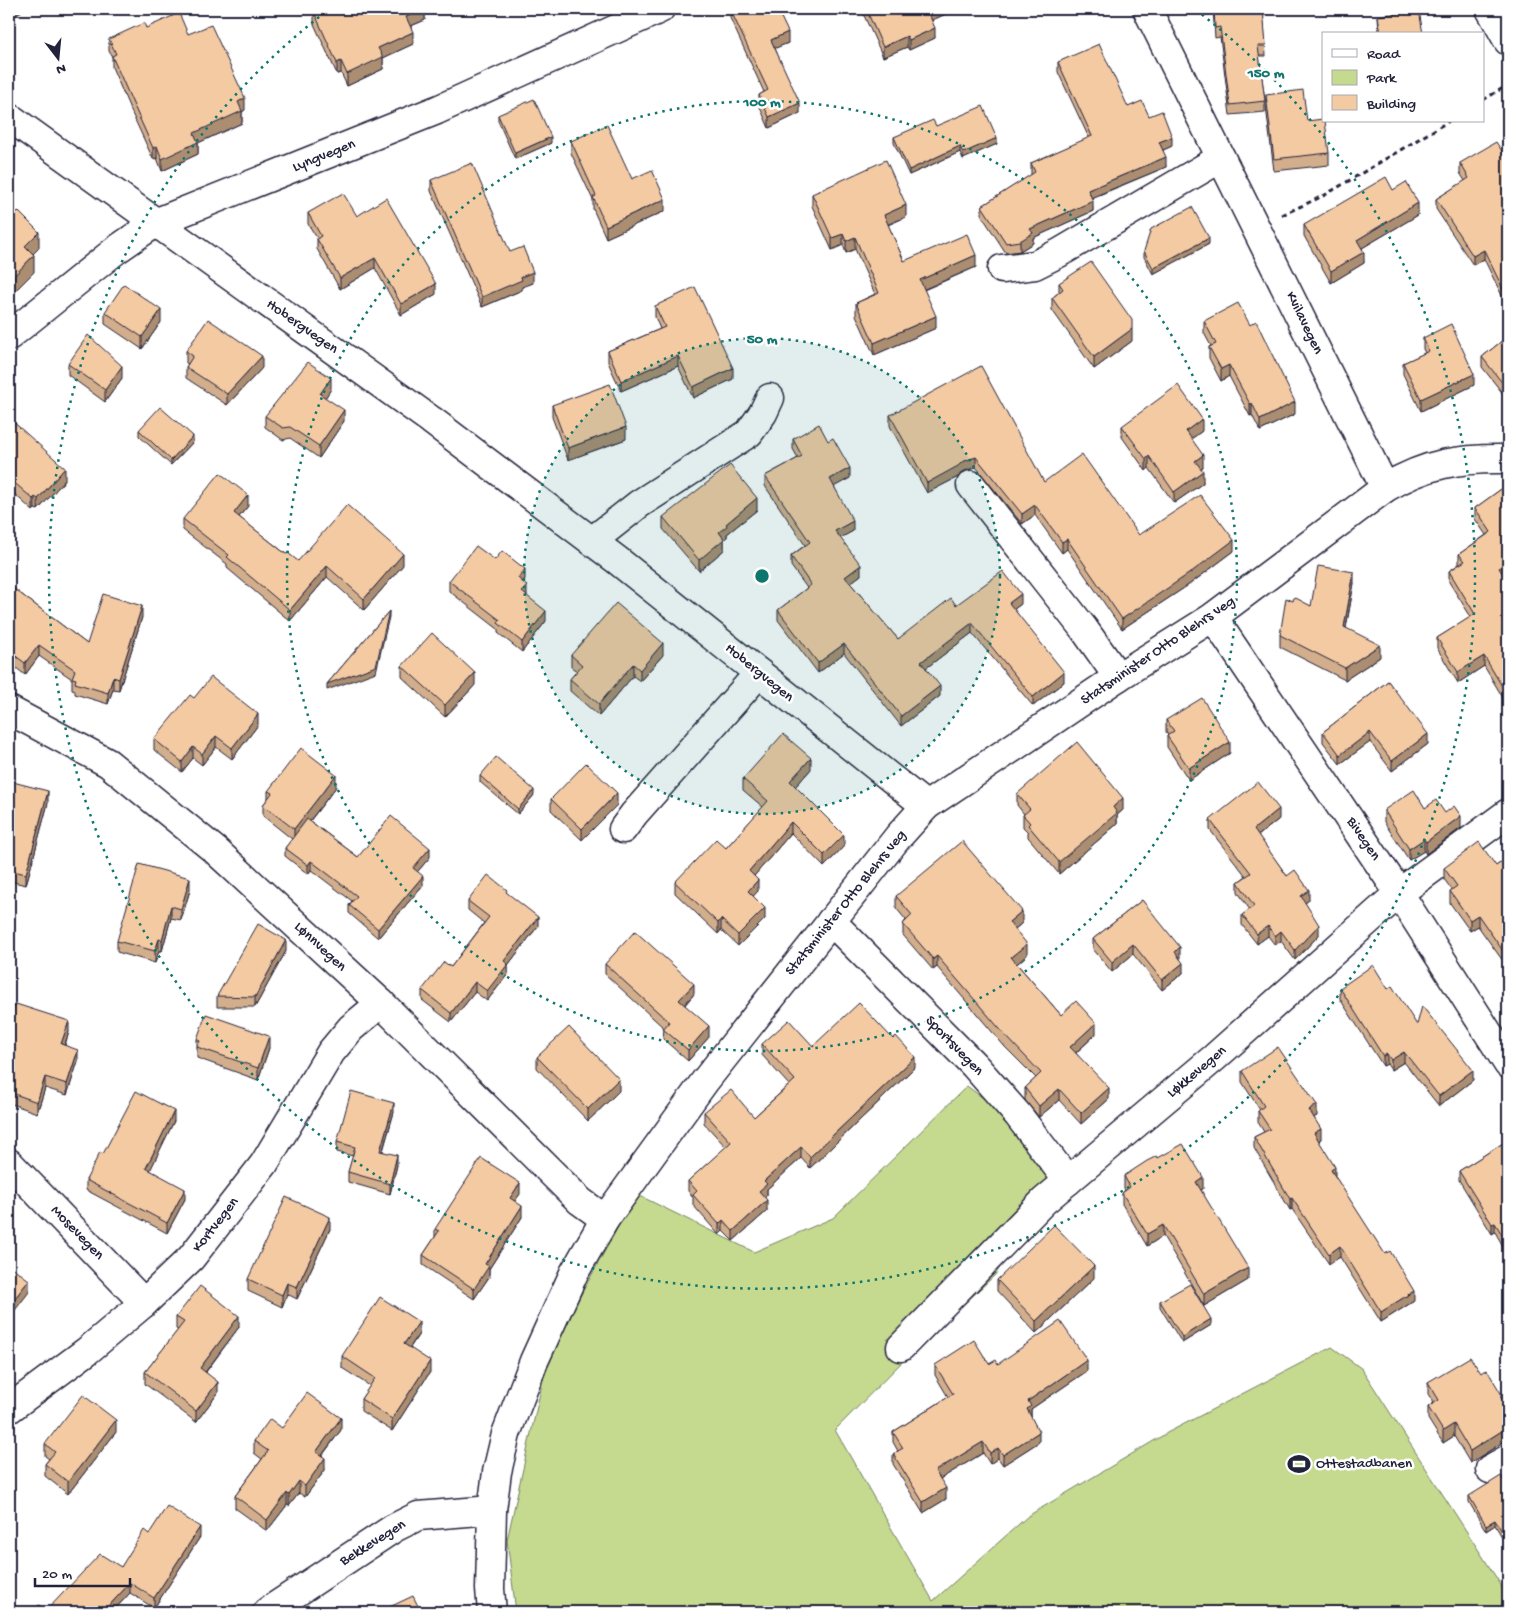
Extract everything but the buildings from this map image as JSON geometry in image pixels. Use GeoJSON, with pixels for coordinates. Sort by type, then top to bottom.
{"type":"FeatureCollection","features":[{"type":"Feature","properties":{"kind":"street","name":"Lyngvegen"},"geometry":{"type":"LineString","coordinates":[[9,336],[116,250],[155,223],[437,110],[660,9]]}},
{"type":"Feature","properties":{"kind":"street","name":"Kvilavegen"},"geometry":{"type":"LineString","coordinates":[[1147,9],[1386,488]]}},
{"type":"Feature","properties":{"kind":"street"},"geometry":{"type":"LineString","coordinates":[[1490,9],[1508,41]]}},
{"type":"Feature","properties":{"kind":"street","name":"Hobergvegen"},"geometry":{"type":"LineString","coordinates":[[9,117],[420,411],[592,541],[926,806]]}},
{"type":"Feature","properties":{"kind":"street"},"geometry":{"type":"LineString","coordinates":[[1002,269],[1030,266],[1059,253],[1222,158]]}},
{"type":"Feature","properties":{"kind":"street"},"geometry":{"type":"LineString","coordinates":[[592,541],[639,504],[749,433],[763,413],[770,398]]}},
{"type":"Feature","properties":{"kind":"street","name":"Statsminister Otto Blehrs veg"},"geometry":{"type":"LineString","coordinates":[[492,1612],[490,1589],[492,1510],[497,1472],[510,1425],[551,1322],[574,1273],[605,1219],[705,1081],[871,868],[926,806],[1118,677],[1213,617],[1386,488],[1407,475],[1430,466],[1485,459],[1508,459]]}},
{"type":"Feature","properties":{"kind":"street"},"geometry":{"type":"LineString","coordinates":[[971,485],[1084,629],[1118,677]]}},
{"type":"Feature","properties":{"kind":"street","name":"Bivegen"},"geometry":{"type":"LineString","coordinates":[[1213,617],[1399,893],[1508,1064]]}},
{"type":"Feature","properties":{"kind":"street"},"geometry":{"type":"LineString","coordinates":[[623,829],[634,814],[760,674]]}},
{"type":"Feature","properties":{"kind":"street","name":"Lønnvegen"},"geometry":{"type":"LineString","coordinates":[[9,710],[108,763],[216,851],[381,1003],[580,1201],[605,1219]]}},
{"type":"Feature","properties":{"kind":"street","name":"Løkkevegen"},"geometry":{"type":"LineString","coordinates":[[901,1347],[1044,1200],[1214,1058],[1399,893],[1508,813]]}},
{"type":"Feature","properties":{"kind":"street","name":"Sportsvegen"},"geometry":{"type":"LineString","coordinates":[[831,921],[974,1066],[1018,1116],[1068,1180]]}},
{"type":"Feature","properties":{"kind":"street","name":"Kortvegen"},"geometry":{"type":"LineString","coordinates":[[9,1409],[87,1351],[144,1303],[191,1258],[264,1164],[331,1052],[351,1028],[381,1003]]}},
{"type":"Feature","properties":{"kind":"street","name":"Mosevegen"},"geometry":{"type":"LineString","coordinates":[[9,1163],[144,1303]]}},
{"type":"Feature","properties":{"kind":"street","name":"Bekkevegen"},"geometry":{"type":"LineString","coordinates":[[267,1612],[394,1528],[418,1516],[492,1510]]}},
{"type":"Feature","properties":{"kind":"path"},"geometry":{"type":"LineString","coordinates":[[1484,99],[1508,85]]}},
{"type":"Feature","properties":{"kind":"path"},"geometry":{"type":"LineString","coordinates":[[1256,226],[1325,195],[1446,122]]}},
{"type":"Feature","properties":{"kind":"green space"},"geometry":{"type":"Polygon","coordinates":[[[967,1086],[1069,1163],[995,1275],[900,1364],[835,1430],[933,1601],[1028,1516],[1167,1433],[1332,1347],[1362,1369],[1501,1585],[1508,1612],[516,1612],[507,1540],[549,1353],[636,1194],[754,1252],[833,1218],[967,1086]]]}},
{"type":"Feature","properties":{"kind":"place","name":"Ottestadbanen"},"geometry":{"type":"Point","coordinates":[1299,1464]}}]}
